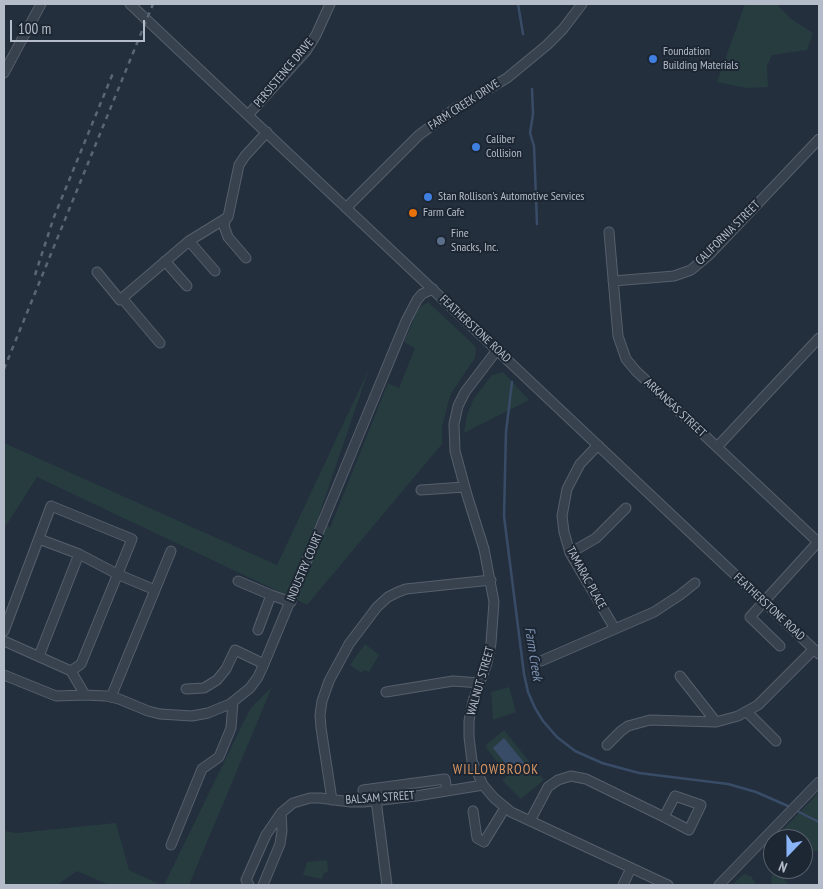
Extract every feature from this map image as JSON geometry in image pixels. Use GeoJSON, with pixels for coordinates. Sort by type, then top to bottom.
{"type":"FeatureCollection","features":[{"type":"Feature","properties":{"kind":"street"},"geometry":{"type":"LineString","coordinates":[[4,73],[41,4]]}},
{"type":"Feature","properties":{"kind":"street","name":"FEATHERSTONE ROAD"},"geometry":{"type":"LineString","coordinates":[[130,4],[817,651]]}},
{"type":"Feature","properties":{"kind":"street","name":"PERSISTENCE DRIVE"},"geometry":{"type":"LineString","coordinates":[[248,115],[306,51],[316,36],[330,4]]}},
{"type":"Feature","properties":{"kind":"street","name":"FARM CREEK DRIVE"},"geometry":{"type":"LineString","coordinates":[[346,208],[419,136],[454,110],[507,78],[547,45],[582,4]]}},
{"type":"Feature","properties":{"kind":"street"},"geometry":{"type":"LineString","coordinates":[[246,258],[228,237],[224,226],[228,217],[240,165],[245,156],[267,132]]}},
{"type":"Feature","properties":{"kind":"street","name":"CALIFORNIA STREET"},"geometry":{"type":"LineString","coordinates":[[613,281],[674,276],[691,270],[710,254],[819,139]]}},
{"type":"Feature","properties":{"kind":"street"},"geometry":{"type":"LineString","coordinates":[[122,298],[189,241],[226,218]]}},
{"type":"Feature","properties":{"kind":"street","name":"ARKANSAS STREET"},"geometry":{"type":"LineString","coordinates":[[610,232],[618,336],[626,359],[636,371],[819,542]]}},
{"type":"Feature","properties":{"kind":"street"},"geometry":{"type":"LineString","coordinates":[[189,241],[215,271]]}},
{"type":"Feature","properties":{"kind":"street"},"geometry":{"type":"LineString","coordinates":[[165,261],[187,286]]}},
{"type":"Feature","properties":{"kind":"street"},"geometry":{"type":"LineString","coordinates":[[97,272],[160,343]]}},
{"type":"Feature","properties":{"kind":"street","name":"INDUSTRY COURT"},"geometry":{"type":"LineString","coordinates":[[4,675],[56,696],[85,695],[111,697],[148,711],[176,716],[208,714],[233,702],[250,688],[258,677],[291,602],[406,321],[422,294],[433,289]]}},
{"type":"Feature","properties":{"kind":"street"},"geometry":{"type":"LineString","coordinates":[[717,447],[819,338]]}},
{"type":"Feature","properties":{"kind":"street","name":"WALNUT STREET"},"geometry":{"type":"LineString","coordinates":[[497,350],[465,392],[455,417],[453,438],[464,487],[478,525],[491,580],[494,602],[494,623],[487,663],[473,701],[468,737],[472,762],[483,785],[505,808],[668,885]]}},
{"type":"Feature","properties":{"kind":"street","name":"TAMARAC PLACE"},"geometry":{"type":"LineString","coordinates":[[598,445],[580,464],[567,489],[562,516],[570,553],[615,629]]}},
{"type":"Feature","properties":{"kind":"street"},"geometry":{"type":"LineString","coordinates":[[421,490],[464,487]]}},
{"type":"Feature","properties":{"kind":"street"},"geometry":{"type":"LineString","coordinates":[[4,631],[51,506],[132,539],[81,664],[71,671]]}},
{"type":"Feature","properties":{"kind":"street"},"geometry":{"type":"LineString","coordinates":[[570,553],[596,538],[626,508]]}},
{"type":"Feature","properties":{"kind":"street"},"geometry":{"type":"LineString","coordinates":[[39,539],[79,554],[117,574],[154,590]]}},
{"type":"Feature","properties":{"kind":"street"},"geometry":{"type":"LineString","coordinates":[[780,646],[750,617],[819,542]]}},
{"type":"Feature","properties":{"kind":"street"},"geometry":{"type":"LineString","coordinates":[[111,697],[170,551]]}},
{"type":"Feature","properties":{"kind":"street"},"geometry":{"type":"LineString","coordinates":[[39,656],[79,554]]}},
{"type":"Feature","properties":{"kind":"street"},"geometry":{"type":"LineString","coordinates":[[332,800],[320,715],[322,701],[329,681],[349,644],[377,607],[388,597],[398,592],[406,589],[491,580]]}},
{"type":"Feature","properties":{"kind":"street"},"geometry":{"type":"LineString","coordinates":[[238,581],[271,596],[291,602]]}},
{"type":"Feature","properties":{"kind":"street"},"geometry":{"type":"LineString","coordinates":[[541,662],[654,612],[695,583]]}},
{"type":"Feature","properties":{"kind":"street"},"geometry":{"type":"LineString","coordinates":[[258,630],[271,596]]}},
{"type":"Feature","properties":{"kind":"street"},"geometry":{"type":"LineString","coordinates":[[4,641],[71,671],[85,695]]}},
{"type":"Feature","properties":{"kind":"street"},"geometry":{"type":"LineString","coordinates":[[186,689],[204,688],[217,680],[226,669],[234,650],[264,664]]}},
{"type":"Feature","properties":{"kind":"street"},"geometry":{"type":"LineString","coordinates":[[607,745],[628,726],[650,720],[716,722],[747,712],[758,705],[817,651]]}},
{"type":"Feature","properties":{"kind":"street"},"geometry":{"type":"LineString","coordinates":[[680,676],[716,722]]}},
{"type":"Feature","properties":{"kind":"street"},"geometry":{"type":"LineString","coordinates":[[386,692],[453,681],[480,683]]}},
{"type":"Feature","properties":{"kind":"street"},"geometry":{"type":"LineString","coordinates":[[171,845],[202,769],[219,757],[231,728],[233,702]]}},
{"type":"Feature","properties":{"kind":"street"},"geometry":{"type":"LineString","coordinates":[[747,712],[776,741]]}},
{"type":"Feature","properties":{"kind":"street"},"geometry":{"type":"LineString","coordinates":[[530,821],[548,787],[558,780],[571,776],[586,779],[664,817]]}},
{"type":"Feature","properties":{"kind":"street"},"geometry":{"type":"LineString","coordinates":[[364,802],[363,790],[445,779],[447,791]]}},
{"type":"Feature","properties":{"kind":"street"},"geometry":{"type":"LineString","coordinates":[[720,885],[819,782]]}},
{"type":"Feature","properties":{"kind":"street","name":"BALSAM STREET"},"geometry":{"type":"LineString","coordinates":[[249,885],[246,880],[266,834],[281,813],[299,800],[320,798],[364,802],[483,785]]}},
{"type":"Feature","properties":{"kind":"street"},"geometry":{"type":"LineString","coordinates":[[376,800],[387,885]]}},
{"type":"Feature","properties":{"kind":"street"},"geometry":{"type":"LineString","coordinates":[[473,811],[477,838],[484,842],[505,808]]}},
{"type":"Feature","properties":{"kind":"street"},"geometry":{"type":"LineString","coordinates":[[263,885],[280,844],[282,831],[281,813]]}},
{"type":"Feature","properties":{"kind":"street"},"geometry":{"type":"LineString","coordinates":[[623,885],[631,868]]}},
{"type":"Feature","properties":{"kind":"green space"},"geometry":{"type":"Polygon","coordinates":[[[745,4],[777,4],[790,18],[813,33],[807,50],[772,55],[767,66],[768,87],[747,88],[717,82],[745,4]]]}},
{"type":"Feature","properties":{"kind":"green space"},"geometry":{"type":"Polygon","coordinates":[[[428,302],[476,349],[475,358],[452,392],[448,403],[442,427],[442,444],[307,605],[37,477],[4,529],[4,443],[277,565],[369,369],[319,515],[330,528],[388,383],[399,388],[415,348],[404,342],[420,307],[428,302]]]}},
{"type":"Feature","properties":{"kind":"green space"},"geometry":{"type":"Polygon","coordinates":[[[503,372],[529,400],[464,433],[467,415],[474,398],[492,375],[503,372]]]}},
{"type":"Feature","properties":{"kind":"green space"},"geometry":{"type":"Polygon","coordinates":[[[365,644],[379,655],[369,672],[364,670],[362,673],[350,665],[365,644]]]}},
{"type":"Feature","properties":{"kind":"green space"},"geometry":{"type":"Polygon","coordinates":[[[272,687],[189,885],[164,885],[250,709],[272,687]]]}},
{"type":"Feature","properties":{"kind":"green space"},"geometry":{"type":"Polygon","coordinates":[[[509,687],[516,712],[493,720],[491,692],[509,687]]]}},
{"type":"Feature","properties":{"kind":"green space"},"geometry":{"type":"Polygon","coordinates":[[[504,730],[544,780],[521,799],[502,780],[508,775],[487,749],[486,745],[504,730]]]}},
{"type":"Feature","properties":{"kind":"green space"},"geometry":{"type":"Polygon","coordinates":[[[819,792],[819,851],[813,851],[813,829],[784,829],[819,792]]]}},
{"type":"Feature","properties":{"kind":"green space"},"geometry":{"type":"Polygon","coordinates":[[[116,823],[129,870],[161,885],[109,885],[77,871],[57,885],[4,885],[4,831],[17,833],[116,823]]]}},
{"type":"Feature","properties":{"kind":"green space"},"geometry":{"type":"Polygon","coordinates":[[[327,860],[328,872],[324,873],[322,879],[303,875],[307,862],[327,860]]]}},
{"type":"Feature","properties":{"kind":"green space"},"geometry":{"type":"Polygon","coordinates":[[[744,874],[751,876],[756,885],[732,885],[744,874]]]}},
{"type":"Feature","properties":{"kind":"green space"},"geometry":{"type":"Polygon","coordinates":[[[772,879],[784,879],[789,885],[771,885],[772,879]]]}},
{"type":"Feature","properties":{"kind":"water"},"geometry":{"type":"Polygon","coordinates":[[[504,738],[526,765],[514,774],[493,748],[504,738]]]}},
{"type":"Feature","properties":{"kind":"waterway","name":"Farm Creek"},"geometry":{"type":"LineString","coordinates":[[518,4],[523,34]]}},
{"type":"Feature","properties":{"kind":"waterway","name":"Farm Creek"},"geometry":{"type":"LineString","coordinates":[[532,89],[533,114],[530,133],[534,146],[537,224]]}},
{"type":"Feature","properties":{"kind":"waterway","name":"Farm Creek"},"geometry":{"type":"LineString","coordinates":[[512,382],[506,432],[504,516],[524,674],[528,692],[543,721],[557,737],[575,751],[602,763],[639,773],[728,784],[756,792],[788,806]]}},
{"type":"Feature","properties":{"kind":"waterway","name":"Farm Creek"},"geometry":{"type":"LineString","coordinates":[[799,812],[819,822]]}},
{"type":"Feature","properties":{"kind":"railway"},"geometry":{"type":"LineString","coordinates":[[4,369],[153,4]]}},
{"type":"Feature","properties":{"kind":"railway"},"geometry":{"type":"LineString","coordinates":[[35,275],[54,217],[113,73]]}},
{"type":"Feature","properties":{"kind":"place","name":"Foundation Building Materials"},"geometry":{"type":"Point","coordinates":[653,59]}},
{"type":"Feature","properties":{"kind":"place","name":"Caliber Collision"},"geometry":{"type":"Point","coordinates":[476,147]}},
{"type":"Feature","properties":{"kind":"place","name":"Stan Rollison's Automotive Services"},"geometry":{"type":"Point","coordinates":[428,197]}},
{"type":"Feature","properties":{"kind":"place","name":"Farm Cafe"},"geometry":{"type":"Point","coordinates":[413,213]}},
{"type":"Feature","properties":{"kind":"place","name":"Fine Snacks, Inc."},"geometry":{"type":"Point","coordinates":[441,241]}},
{"type":"Feature","properties":{"kind":"district","name":"WILLOWBROOK"},"geometry":{"type":"Point","coordinates":[496,770]}}]}
